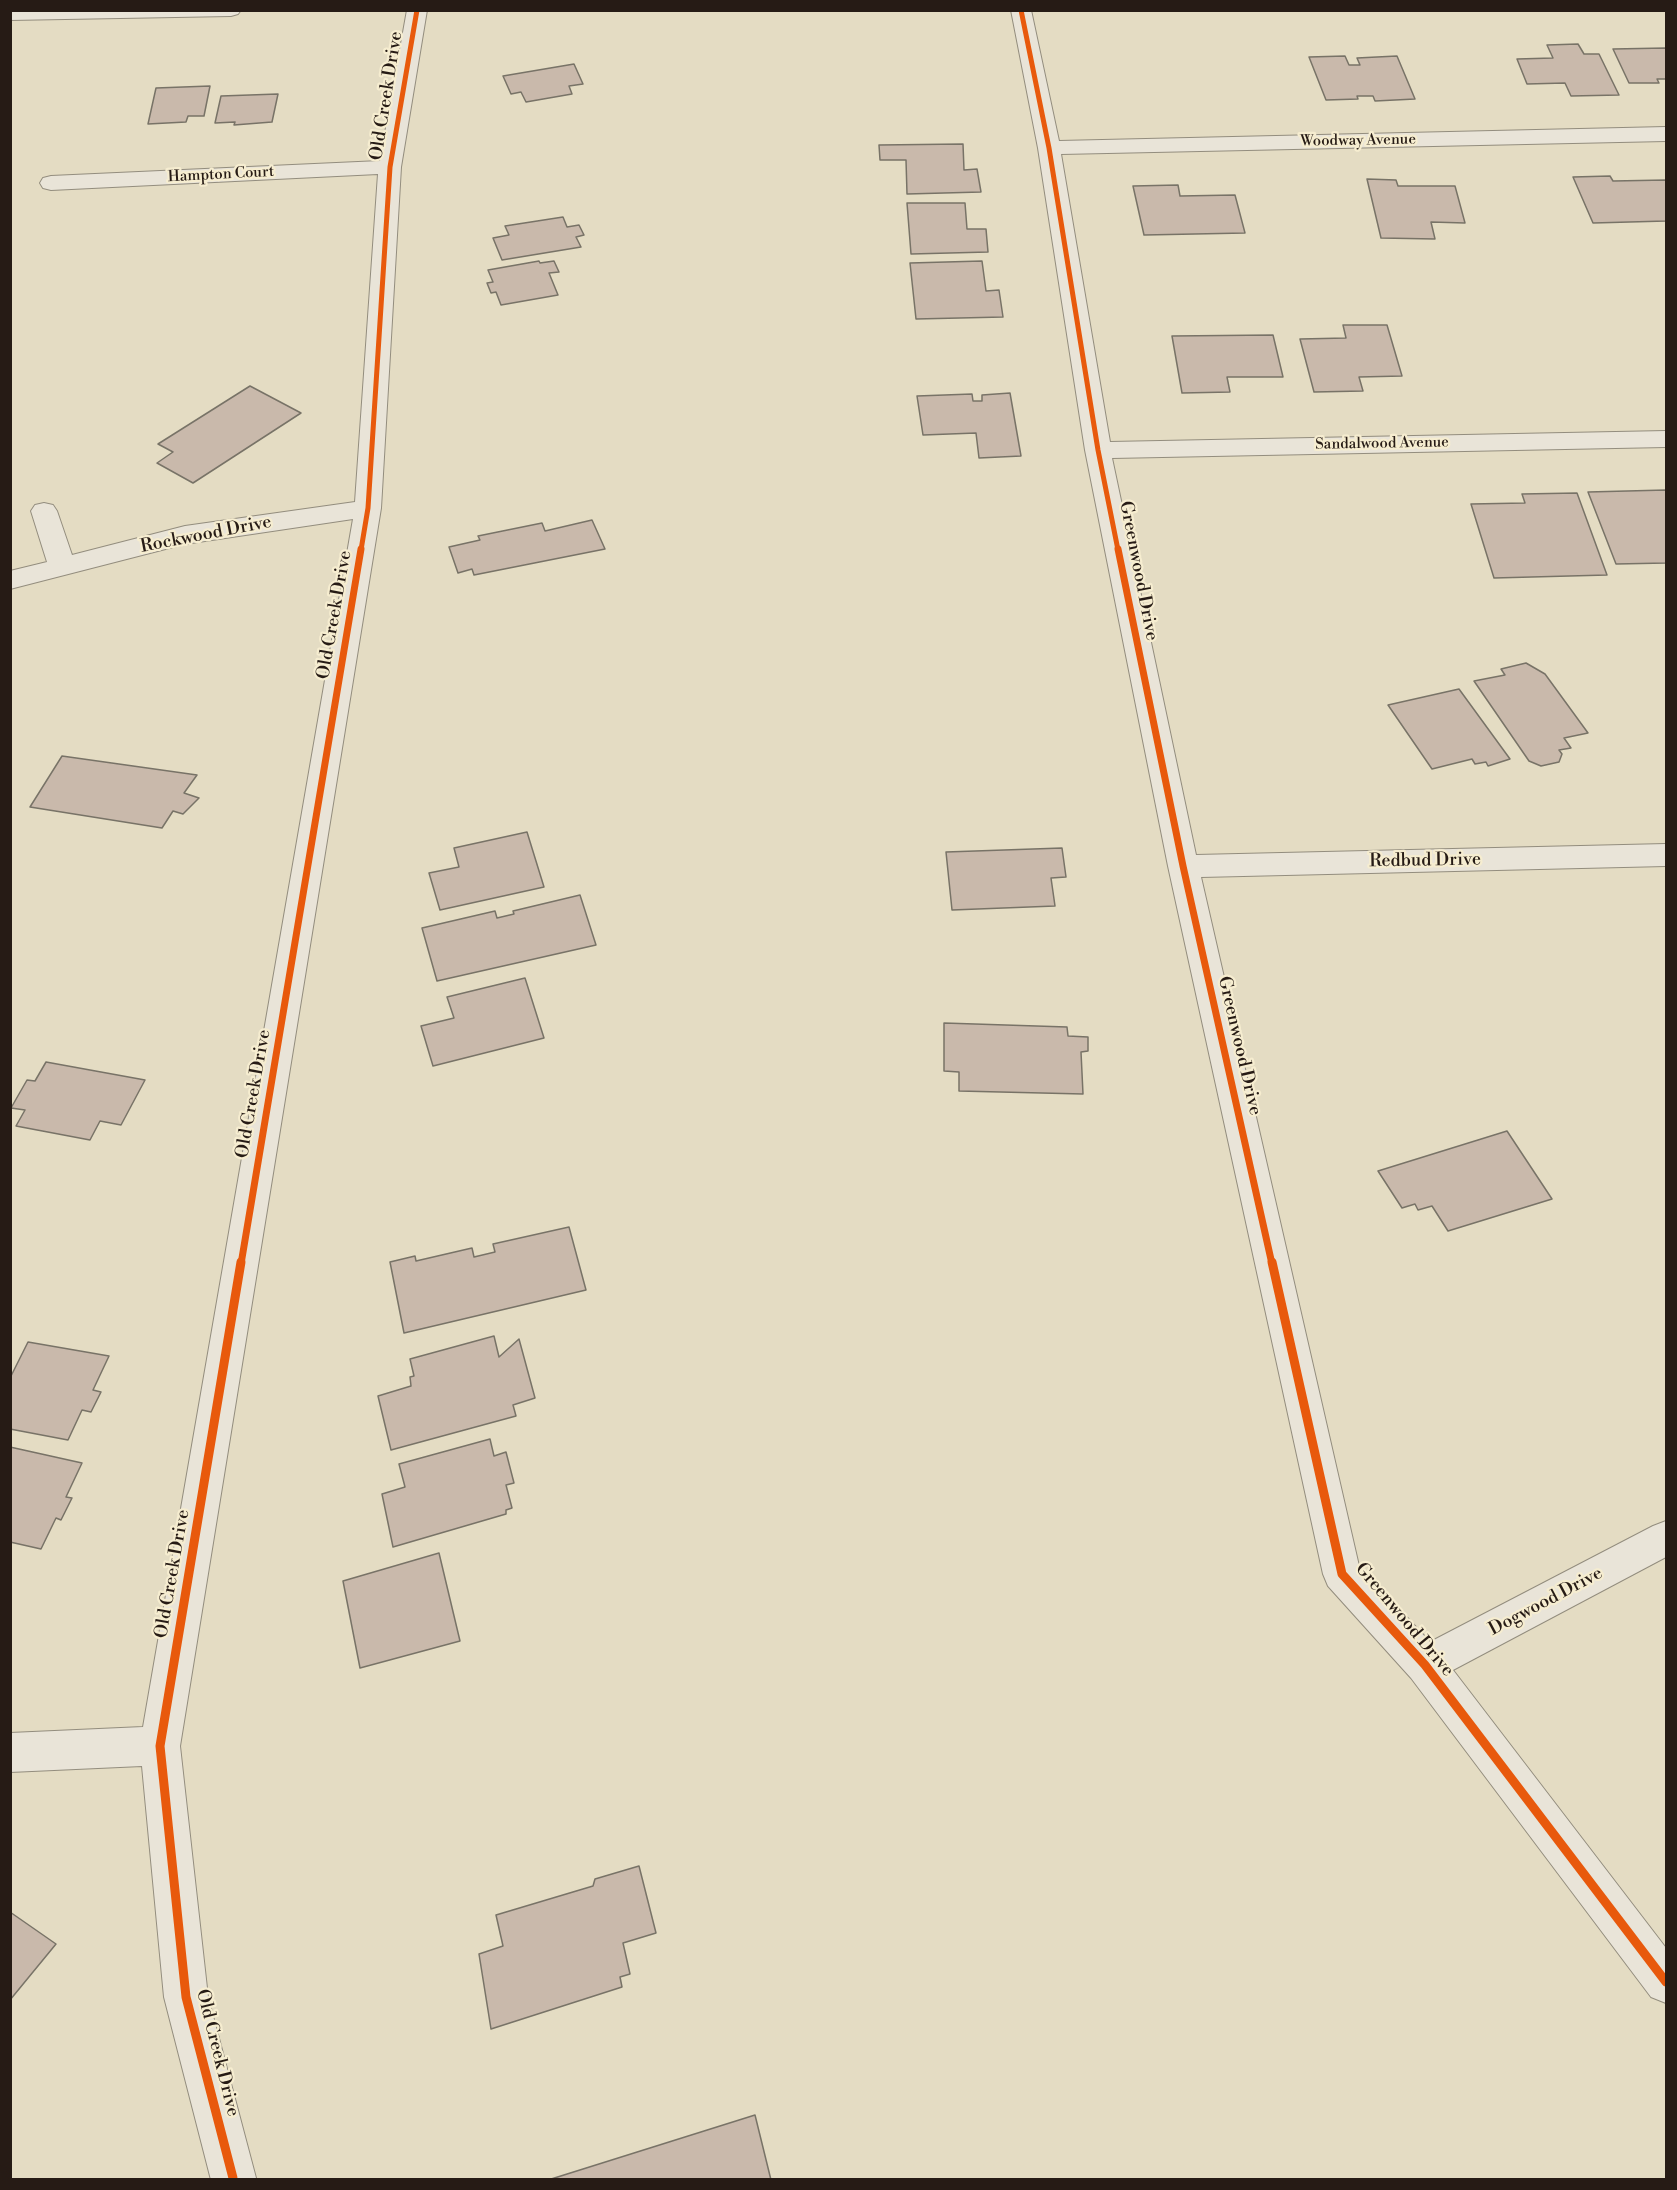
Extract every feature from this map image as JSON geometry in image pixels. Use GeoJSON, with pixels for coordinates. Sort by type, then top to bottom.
{"type":"FeatureCollection","features":[{"type":"Feature","properties":{"kind":"street"},"geometry":{"type":"LineString","coordinates":[[10,14],[231,10]]}},
{"type":"Feature","properties":{"kind":"street","name":"Old Creek Drive"},"geometry":{"type":"LineString","coordinates":[[234,2178],[186,1997],[160,1746],[368,508],[390,167],[417,10]]}},
{"type":"Feature","properties":{"kind":"street","name":"Greenwood Drive"},"geometry":{"type":"LineString","coordinates":[[1021,10],[1049,148],[1098,450],[1183,866],[1342,1574],[1425,1665],[1666,1982]]}},
{"type":"Feature","properties":{"kind":"street","name":"Woodway Avenue"},"geometry":{"type":"LineString","coordinates":[[1049,148],[1666,134]]}},
{"type":"Feature","properties":{"kind":"street","name":"Hampton Court"},"geometry":{"type":"LineString","coordinates":[[51,183],[390,167]]}},
{"type":"Feature","properties":{"kind":"street","name":"Sandalwood Avenue"},"geometry":{"type":"LineString","coordinates":[[1098,450],[1666,439]]}},
{"type":"Feature","properties":{"kind":"street","name":"Rockwood Drive"},"geometry":{"type":"LineString","coordinates":[[10,580],[185,535],[368,508]]}},
{"type":"Feature","properties":{"kind":"street"},"geometry":{"type":"LineString","coordinates":[[44,511],[62,567]]}},
{"type":"Feature","properties":{"kind":"street","name":"Redbud Drive"},"geometry":{"type":"LineString","coordinates":[[1183,866],[1666,855]]}},
{"type":"Feature","properties":{"kind":"street","name":"Dogwood Drive"},"geometry":{"type":"LineString","coordinates":[[1425,1665],[1666,1538]]}},
{"type":"Feature","properties":{"kind":"street"},"geometry":{"type":"LineString","coordinates":[[10,1753],[160,1746]]}},
{"type":"Feature","properties":{"kind":"building"},"geometry":{"type":"Polygon","coordinates":[[[1578,44],[1584,54],[1599,54],[1619,95],[1571,96],[1565,83],[1527,84],[1517,59],[1553,58],[1547,45],[1578,44]]]}},
{"type":"Feature","properties":{"kind":"building"},"geometry":{"type":"Polygon","coordinates":[[[1666,48],[1666,79],[1657,79],[1659,83],[1629,83],[1613,49],[1666,48]]]}},
{"type":"Feature","properties":{"kind":"building"},"geometry":{"type":"Polygon","coordinates":[[[1345,56],[1349,65],[1360,65],[1357,58],[1397,56],[1415,99],[1375,101],[1373,96],[1357,96],[1358,99],[1326,100],[1309,57],[1345,56]]]}},
{"type":"Feature","properties":{"kind":"building"},"geometry":{"type":"Polygon","coordinates":[[[574,64],[583,84],[569,86],[572,94],[526,102],[521,92],[511,94],[503,76],[574,64]]]}},
{"type":"Feature","properties":{"kind":"building"},"geometry":{"type":"Polygon","coordinates":[[[210,86],[204,116],[188,116],[186,122],[148,124],[156,88],[210,86]]]}},
{"type":"Feature","properties":{"kind":"building"},"geometry":{"type":"Polygon","coordinates":[[[278,94],[272,122],[234,125],[235,122],[215,123],[221,96],[278,94]]]}},
{"type":"Feature","properties":{"kind":"building"},"geometry":{"type":"Polygon","coordinates":[[[963,144],[964,170],[977,169],[981,192],[907,194],[906,160],[880,160],[879,145],[963,144]]]}},
{"type":"Feature","properties":{"kind":"building"},"geometry":{"type":"Polygon","coordinates":[[[1610,176],[1613,181],[1666,180],[1666,221],[1593,223],[1573,177],[1610,176]]]}},
{"type":"Feature","properties":{"kind":"building"},"geometry":{"type":"Polygon","coordinates":[[[1367,179],[1396,180],[1398,186],[1455,186],[1465,223],[1431,222],[1435,239],[1381,238],[1367,179]]]}},
{"type":"Feature","properties":{"kind":"building"},"geometry":{"type":"Polygon","coordinates":[[[1178,185],[1180,196],[1235,195],[1245,233],[1144,235],[1133,186],[1178,185]]]}},
{"type":"Feature","properties":{"kind":"building"},"geometry":{"type":"Polygon","coordinates":[[[907,203],[965,203],[967,229],[986,229],[988,252],[911,254],[907,203]]]}},
{"type":"Feature","properties":{"kind":"building"},"geometry":{"type":"Polygon","coordinates":[[[563,217],[567,227],[579,225],[584,235],[576,237],[581,247],[502,260],[493,238],[509,235],[505,226],[563,217]]]}},
{"type":"Feature","properties":{"kind":"building"},"geometry":{"type":"Polygon","coordinates":[[[539,261],[540,263],[554,261],[559,272],[549,273],[558,295],[501,305],[496,292],[491,293],[487,283],[493,282],[488,270],[539,261]]]}},
{"type":"Feature","properties":{"kind":"building"},"geometry":{"type":"Polygon","coordinates":[[[982,261],[986,291],[999,290],[1003,317],[916,319],[910,263],[982,261]]]}},
{"type":"Feature","properties":{"kind":"building"},"geometry":{"type":"Polygon","coordinates":[[[1343,325],[1387,325],[1402,376],[1359,377],[1363,391],[1314,392],[1300,339],[1346,338],[1343,325]]]}},
{"type":"Feature","properties":{"kind":"building"},"geometry":{"type":"Polygon","coordinates":[[[1273,335],[1283,377],[1227,377],[1230,392],[1182,393],[1172,336],[1273,335]]]}},
{"type":"Feature","properties":{"kind":"building"},"geometry":{"type":"Polygon","coordinates":[[[250,386],[301,413],[193,483],[157,463],[173,452],[158,444],[250,386]]]}},
{"type":"Feature","properties":{"kind":"building"},"geometry":{"type":"Polygon","coordinates":[[[1010,393],[1021,456],[979,458],[976,433],[923,435],[917,396],[972,394],[973,401],[982,401],[982,395],[1010,393]]]}},
{"type":"Feature","properties":{"kind":"building"},"geometry":{"type":"Polygon","coordinates":[[[1666,490],[1666,563],[1616,564],[1588,492],[1666,490]]]}},
{"type":"Feature","properties":{"kind":"building"},"geometry":{"type":"Polygon","coordinates":[[[1577,493],[1607,575],[1494,578],[1471,504],[1525,503],[1522,494],[1577,493]]]}},
{"type":"Feature","properties":{"kind":"building"},"geometry":{"type":"Polygon","coordinates":[[[592,520],[605,549],[474,575],[472,569],[458,573],[449,547],[480,540],[478,536],[542,523],[545,531],[592,520]]]}},
{"type":"Feature","properties":{"kind":"building"},"geometry":{"type":"Polygon","coordinates":[[[1526,663],[1545,674],[1588,733],[1564,738],[1571,748],[1559,750],[1562,754],[1559,762],[1541,766],[1529,761],[1474,681],[1505,675],[1501,669],[1526,663]]]}},
{"type":"Feature","properties":{"kind":"building"},"geometry":{"type":"Polygon","coordinates":[[[1459,689],[1510,759],[1488,766],[1486,762],[1475,764],[1472,759],[1432,769],[1388,705],[1459,689]]]}},
{"type":"Feature","properties":{"kind":"building"},"geometry":{"type":"Polygon","coordinates":[[[62,756],[197,775],[184,793],[199,798],[183,814],[173,811],[162,828],[30,807],[62,756]]]}},
{"type":"Feature","properties":{"kind":"building"},"geometry":{"type":"Polygon","coordinates":[[[527,832],[544,887],[440,910],[429,873],[459,867],[454,848],[527,832]]]}},
{"type":"Feature","properties":{"kind":"building"},"geometry":{"type":"Polygon","coordinates":[[[1062,848],[1066,877],[1051,878],[1055,906],[952,910],[946,852],[1062,848]]]}},
{"type":"Feature","properties":{"kind":"building"},"geometry":{"type":"Polygon","coordinates":[[[580,895],[596,945],[437,981],[422,928],[495,911],[497,918],[514,914],[513,911],[580,895]]]}},
{"type":"Feature","properties":{"kind":"building"},"geometry":{"type":"Polygon","coordinates":[[[525,978],[544,1038],[433,1066],[421,1026],[454,1018],[447,997],[525,978]]]}},
{"type":"Feature","properties":{"kind":"building"},"geometry":{"type":"Polygon","coordinates":[[[944,1023],[1067,1027],[1068,1036],[1088,1037],[1088,1051],[1081,1052],[1083,1094],[959,1091],[959,1072],[944,1071],[944,1023]]]}},
{"type":"Feature","properties":{"kind":"building"},"geometry":{"type":"Polygon","coordinates":[[[46,1062],[145,1080],[121,1125],[100,1121],[90,1140],[16,1126],[25,1110],[11,1108],[27,1080],[35,1081],[46,1062]]]}},
{"type":"Feature","properties":{"kind":"building"},"geometry":{"type":"Polygon","coordinates":[[[1507,1131],[1552,1199],[1448,1231],[1432,1206],[1418,1210],[1415,1204],[1402,1208],[1378,1171],[1507,1131]]]}},
{"type":"Feature","properties":{"kind":"building"},"geometry":{"type":"Polygon","coordinates":[[[569,1227],[586,1290],[404,1333],[390,1262],[415,1256],[416,1261],[472,1248],[474,1257],[495,1252],[493,1244],[569,1227]]]}},
{"type":"Feature","properties":{"kind":"building"},"geometry":{"type":"Polygon","coordinates":[[[494,1336],[499,1357],[519,1339],[535,1398],[513,1405],[516,1416],[391,1450],[378,1396],[411,1386],[410,1377],[414,1376],[410,1359],[494,1336]]]}},
{"type":"Feature","properties":{"kind":"building"},"geometry":{"type":"Polygon","coordinates":[[[28,1342],[109,1356],[93,1390],[101,1392],[91,1412],[82,1410],[68,1440],[10,1429],[10,1378],[28,1342]]]}},
{"type":"Feature","properties":{"kind":"building"},"geometry":{"type":"Polygon","coordinates":[[[490,1439],[494,1456],[506,1452],[514,1483],[506,1485],[512,1508],[506,1510],[506,1514],[393,1547],[382,1494],[405,1487],[399,1464],[490,1439]]]}},
{"type":"Feature","properties":{"kind":"building"},"geometry":{"type":"Polygon","coordinates":[[[10,1447],[82,1463],[66,1497],[72,1498],[61,1520],[56,1518],[41,1549],[10,1542],[10,1447]]]}},
{"type":"Feature","properties":{"kind":"building"},"geometry":{"type":"Polygon","coordinates":[[[439,1553],[460,1641],[360,1668],[343,1581],[439,1553]]]}},
{"type":"Feature","properties":{"kind":"building"},"geometry":{"type":"Polygon","coordinates":[[[639,1866],[656,1933],[623,1943],[630,1974],[620,1977],[622,1987],[491,2029],[479,1954],[503,1946],[496,1915],[593,1886],[595,1879],[639,1866]]]}},
{"type":"Feature","properties":{"kind":"building"},"geometry":{"type":"Polygon","coordinates":[[[10,1912],[56,1944],[10,2000],[10,1912]]]}},
{"type":"Feature","properties":{"kind":"building"},"geometry":{"type":"Polygon","coordinates":[[[755,2115],[771,2180],[548,2180],[755,2115]]]}},
{"type":"Feature","properties":{"kind":"cycle path"},"geometry":{"type":"LineString","coordinates":[[233,2178],[186,1997],[160,1746],[368,508],[390,167],[417,10]]}},
{"type":"Feature","properties":{"kind":"cycle path"},"geometry":{"type":"LineString","coordinates":[[1021,10],[1049,148],[1098,450],[1183,866],[1342,1574],[1425,1665],[1666,1982]]}}]}
